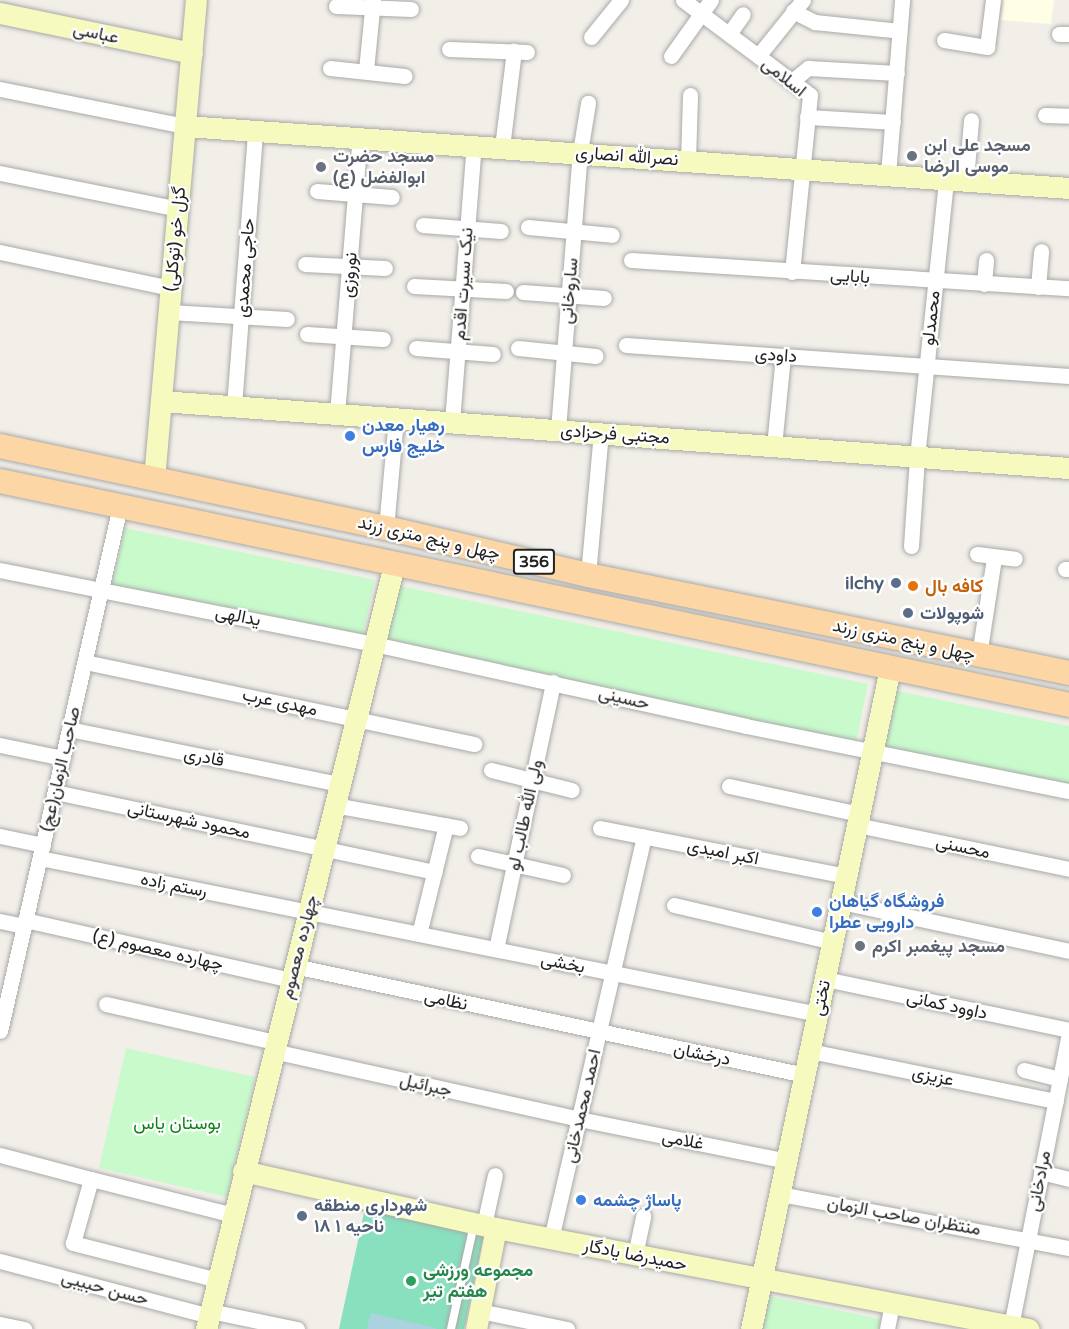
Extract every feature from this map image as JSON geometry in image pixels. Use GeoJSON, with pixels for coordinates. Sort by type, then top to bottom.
{"type":"FeatureCollection","features":[{"type":"Feature","properties":{"kind":"main road","name":"چهل و پنج متری زرند"},"geometry":{"type":"LineString","coordinates":[[0,446],[386,528],[588,575],[1069,673]]}},
{"type":"Feature","properties":{"kind":"main road","name":"چهل و پنج متری زرند"},"geometry":{"type":"LineString","coordinates":[[0,481],[1069,705]]}},
{"type":"Feature","properties":{"kind":"street","name":"گزل خو (توکلی)"},"geometry":{"type":"LineString","coordinates":[[154,479],[196,0]]}},
{"type":"Feature","properties":{"kind":"street"},"geometry":{"type":"LineString","coordinates":[[591,37],[621,0]]}},
{"type":"Feature","properties":{"kind":"street"},"geometry":{"type":"LineString","coordinates":[[683,0],[758,56]]}},
{"type":"Feature","properties":{"kind":"street"},"geometry":{"type":"LineString","coordinates":[[671,56],[711,0]]}},
{"type":"Feature","properties":{"kind":"street"},"geometry":{"type":"LineString","coordinates":[[888,175],[903,0]]}},
{"type":"Feature","properties":{"kind":"street"},"geometry":{"type":"LineString","coordinates":[[944,40],[987,47],[993,0]]}},
{"type":"Feature","properties":{"kind":"street"},"geometry":{"type":"LineString","coordinates":[[336,6],[372,3],[411,9]]}},
{"type":"Feature","properties":{"kind":"street"},"geometry":{"type":"LineString","coordinates":[[366,70],[372,3]]}},
{"type":"Feature","properties":{"kind":"street"},"geometry":{"type":"LineString","coordinates":[[798,6],[814,22],[900,31]]}},
{"type":"Feature","properties":{"kind":"street","name":"اسلامی"},"geometry":{"type":"LineString","coordinates":[[792,272],[810,95],[758,56],[798,6]]}},
{"type":"Feature","properties":{"kind":"street","name":"عباسی"},"geometry":{"type":"LineString","coordinates":[[0,13],[192,53]]}},
{"type":"Feature","properties":{"kind":"street"},"geometry":{"type":"LineString","coordinates":[[729,34],[743,14]]}},
{"type":"Feature","properties":{"kind":"street"},"geometry":{"type":"LineString","coordinates":[[449,49],[520,52],[502,147]]}},
{"type":"Feature","properties":{"kind":"street"},"geometry":{"type":"LineString","coordinates":[[330,68],[366,70],[405,76]]}},
{"type":"Feature","properties":{"kind":"street"},"geometry":{"type":"LineString","coordinates":[[792,81],[808,68],[897,73]]}},
{"type":"Feature","properties":{"kind":"street"},"geometry":{"type":"LineString","coordinates":[[0,89],[185,126]]}},
{"type":"Feature","properties":{"kind":"street"},"geometry":{"type":"LineString","coordinates":[[688,160],[690,95]]}},
{"type":"Feature","properties":{"kind":"street","name":"ساروخانی"},"geometry":{"type":"LineString","coordinates":[[558,430],[580,152],[588,103]]}},
{"type":"Feature","properties":{"kind":"street"},"geometry":{"type":"LineString","coordinates":[[1045,115],[1069,116]]}},
{"type":"Feature","properties":{"kind":"street"},"geometry":{"type":"LineString","coordinates":[[807,117],[893,122]]}},
{"type":"Feature","properties":{"kind":"street","name":"محمدلو"},"geometry":{"type":"LineString","coordinates":[[911,546],[917,457],[935,281],[971,120]]}},
{"type":"Feature","properties":{"kind":"street","name":"نصرالله انصاری"},"geometry":{"type":"LineString","coordinates":[[185,126],[1069,188]]}},
{"type":"Feature","properties":{"kind":"street","name":"حاجی محمدی"},"geometry":{"type":"LineString","coordinates":[[234,406],[255,130]]}},
{"type":"Feature","properties":{"kind":"street","name":"نوروزی"},"geometry":{"type":"LineString","coordinates":[[338,414],[360,137]]}},
{"type":"Feature","properties":{"kind":"street","name":"نیک سیرت اقدم"},"geometry":{"type":"LineString","coordinates":[[452,422],[474,145]]}},
{"type":"Feature","properties":{"kind":"street"},"geometry":{"type":"LineString","coordinates":[[0,173],[178,209]]}},
{"type":"Feature","properties":{"kind":"street"},"geometry":{"type":"LineString","coordinates":[[316,191],[392,197]]}},
{"type":"Feature","properties":{"kind":"street"},"geometry":{"type":"LineString","coordinates":[[423,225],[501,231]]}},
{"type":"Feature","properties":{"kind":"street"},"geometry":{"type":"LineString","coordinates":[[528,227],[612,235]]}},
{"type":"Feature","properties":{"kind":"street"},"geometry":{"type":"LineString","coordinates":[[1038,287],[1041,251]]}},
{"type":"Feature","properties":{"kind":"street"},"geometry":{"type":"LineString","coordinates":[[0,252],[171,288]]}},
{"type":"Feature","properties":{"kind":"street","name":"بابایی"},"geometry":{"type":"LineString","coordinates":[[632,260],[1069,288]]}},
{"type":"Feature","properties":{"kind":"street"},"geometry":{"type":"LineString","coordinates":[[984,284],[986,260]]}},
{"type":"Feature","properties":{"kind":"street"},"geometry":{"type":"LineString","coordinates":[[305,264],[385,268]]}},
{"type":"Feature","properties":{"kind":"street"},"geometry":{"type":"LineString","coordinates":[[414,286],[506,291]]}},
{"type":"Feature","properties":{"kind":"street"},"geometry":{"type":"LineString","coordinates":[[523,292],[604,298]]}},
{"type":"Feature","properties":{"kind":"street"},"geometry":{"type":"LineString","coordinates":[[169,312],[287,319]]}},
{"type":"Feature","properties":{"kind":"street"},"geometry":{"type":"LineString","coordinates":[[307,334],[383,339]]}},
{"type":"Feature","properties":{"kind":"street","name":"داودی"},"geometry":{"type":"LineString","coordinates":[[626,345],[927,364],[1069,376]]}},
{"type":"Feature","properties":{"kind":"street"},"geometry":{"type":"LineString","coordinates":[[416,348],[493,354]]}},
{"type":"Feature","properties":{"kind":"street"},"geometry":{"type":"LineString","coordinates":[[519,348],[596,356]]}},
{"type":"Feature","properties":{"kind":"street"},"geometry":{"type":"LineString","coordinates":[[774,446],[783,356]]}},
{"type":"Feature","properties":{"kind":"street","name":"مجتبی فرحزادی"},"geometry":{"type":"LineString","coordinates":[[161,401],[1069,468]]}},
{"type":"Feature","properties":{"kind":"street"},"geometry":{"type":"LineString","coordinates":[[386,528],[396,418]]}},
{"type":"Feature","properties":{"kind":"street"},"geometry":{"type":"LineString","coordinates":[[588,575],[601,433]]}},
{"type":"Feature","properties":{"kind":"street","name":"صاحب الزمان(عج)"},"geometry":{"type":"LineString","coordinates":[[0,1031],[5,990],[25,923],[120,506]]}},
{"type":"Feature","properties":{"kind":"street"},"geometry":{"type":"LineString","coordinates":[[976,554],[1015,560]]}},
{"type":"Feature","properties":{"kind":"street"},"geometry":{"type":"LineString","coordinates":[[979,655],[994,558]]}},
{"type":"Feature","properties":{"kind":"street","name":"چهارده معصوم"},"geometry":{"type":"LineString","coordinates":[[209,1318],[243,1171],[394,565]]}},
{"type":"Feature","properties":{"kind":"street","name":"یدالهی"},"geometry":{"type":"LineString","coordinates":[[0,570],[374,644]]}},
{"type":"Feature","properties":{"kind":"street","name":"حسینی"},"geometry":{"type":"LineString","coordinates":[[374,644],[746,726],[1069,791]]}},
{"type":"Feature","properties":{"kind":"street","name":"مهدی عرب"},"geometry":{"type":"LineString","coordinates":[[84,662],[356,717],[474,744]]}},
{"type":"Feature","properties":{"kind":"street","name":"تختی"},"geometry":{"type":"LineString","coordinates":[[751,1329],[890,668]]}},
{"type":"Feature","properties":{"kind":"street","name":"ولی الله طالب لو"},"geometry":{"type":"LineString","coordinates":[[496,949],[553,682]]}},
{"type":"Feature","properties":{"kind":"street","name":"قادری"},"geometry":{"type":"LineString","coordinates":[[69,729],[340,784]]}},
{"type":"Feature","properties":{"kind":"street"},"geometry":{"type":"LineString","coordinates":[[0,745],[63,758]]}},
{"type":"Feature","properties":{"kind":"street"},"geometry":{"type":"LineString","coordinates":[[491,770],[532,778],[572,790]]}},
{"type":"Feature","properties":{"kind":"street","name":"محسنی"},"geometry":{"type":"LineString","coordinates":[[729,786],[1069,869]]}},
{"type":"Feature","properties":{"kind":"street","name":"محمود شهرستانی"},"geometry":{"type":"LineString","coordinates":[[55,792],[435,872]]}},
{"type":"Feature","properties":{"kind":"street"},"geometry":{"type":"LineString","coordinates":[[334,805],[453,826],[435,872],[419,934]]}},
{"type":"Feature","properties":{"kind":"street","name":"اکبر امیدی"},"geometry":{"type":"LineString","coordinates":[[600,828],[846,876]]}},
{"type":"Feature","properties":{"kind":"street","name":"رستم زاده"},"geometry":{"type":"LineString","coordinates":[[0,836],[41,851],[308,912]]}},
{"type":"Feature","properties":{"kind":"street","name":"احمد محمدخانی"},"geometry":{"type":"LineString","coordinates":[[551,1239],[644,837]]}},
{"type":"Feature","properties":{"kind":"street"},"geometry":{"type":"LineString","coordinates":[[478,856],[563,875]]}},
{"type":"Feature","properties":{"kind":"street"},"geometry":{"type":"LineString","coordinates":[[841,902],[1069,951]]}},
{"type":"Feature","properties":{"kind":"street"},"geometry":{"type":"LineString","coordinates":[[674,905],[833,942]]}},
{"type":"Feature","properties":{"kind":"street","name":"بخشی"},"geometry":{"type":"LineString","coordinates":[[308,912],[818,1014]]}},
{"type":"Feature","properties":{"kind":"street","name":"چهارده معصوم (ع)"},"geometry":{"type":"LineString","coordinates":[[0,921],[25,923],[293,973]]}},
{"type":"Feature","properties":{"kind":"street","name":"نظامی"},"geometry":{"type":"LineString","coordinates":[[293,973],[599,1033]]}},
{"type":"Feature","properties":{"kind":"street","name":"داوود کمانی"},"geometry":{"type":"LineString","coordinates":[[825,979],[1069,1032]]}},
{"type":"Feature","properties":{"kind":"street","name":"جبرائیل"},"geometry":{"type":"LineString","coordinates":[[106,1004],[274,1047],[579,1119]]}},
{"type":"Feature","properties":{"kind":"street","name":"مرادخانی"},"geometry":{"type":"LineString","coordinates":[[1016,1328],[1028,1239],[1041,1172],[1061,1091],[1069,1032]]}},
{"type":"Feature","properties":{"kind":"street","name":"درخشان"},"geometry":{"type":"LineString","coordinates":[[599,1033],[805,1075]]}},
{"type":"Feature","properties":{"kind":"street","name":"عزیزی"},"geometry":{"type":"LineString","coordinates":[[810,1051],[1061,1091]]}},
{"type":"Feature","properties":{"kind":"street"},"geometry":{"type":"LineString","coordinates":[[1024,1070],[1061,1091]]}},
{"type":"Feature","properties":{"kind":"street","name":"غلامی"},"geometry":{"type":"LineString","coordinates":[[579,1119],[787,1161]]}},
{"type":"Feature","properties":{"kind":"street"},"geometry":{"type":"LineString","coordinates":[[0,1155],[233,1215]]}},
{"type":"Feature","properties":{"kind":"street","name":"حمیدرضا یادگار"},"geometry":{"type":"LineString","coordinates":[[243,1171],[551,1239],[1016,1328]]}},
{"type":"Feature","properties":{"kind":"street"},"geometry":{"type":"LineString","coordinates":[[1041,1172],[1069,1179]]}},
{"type":"Feature","properties":{"kind":"street"},"geometry":{"type":"LineString","coordinates":[[495,1175],[485,1225],[478,1320],[567,1329]]}},
{"type":"Feature","properties":{"kind":"street"},"geometry":{"type":"LineString","coordinates":[[91,1179],[73,1243],[218,1280]]}},
{"type":"Feature","properties":{"kind":"street","name":"منتظران صاحب الزمان"},"geometry":{"type":"LineString","coordinates":[[780,1194],[1069,1248]]}},
{"type":"Feature","properties":{"kind":"street"},"geometry":{"type":"LineString","coordinates":[[635,1255],[643,1216]]}},
{"type":"Feature","properties":{"kind":"street","name":"حسن حبیبی"},"geometry":{"type":"LineString","coordinates":[[0,1261],[209,1318],[297,1329]]}},
{"type":"Feature","properties":{"kind":"street"},"geometry":{"type":"LineString","coordinates":[[887,1329],[892,1304]]}},
{"type":"Feature","properties":{"kind":"street"},"geometry":{"type":"LineString","coordinates":[[0,1324],[24,1329]]}},
{"type":"Feature","properties":{"kind":"lane"},"geometry":{"type":"LineString","coordinates":[[451,1329],[485,1225]]}},
{"type":"Feature","properties":{"kind":"shaded area"},"geometry":{"type":"Polygon","coordinates":[[[1004,0],[1054,0],[1051,24],[1001,20],[1004,0]]]}},
{"type":"Feature","properties":{"kind":"green space"},"geometry":{"type":"Polygon","coordinates":[[[125,528],[375,580],[362,639],[112,587],[125,528]]]}},
{"type":"Feature","properties":{"kind":"green space"},"geometry":{"type":"Polygon","coordinates":[[[391,584],[868,684],[856,743],[384,643],[391,584]]]}},
{"type":"Feature","properties":{"kind":"green space"},"geometry":{"type":"Polygon","coordinates":[[[892,690],[1069,726],[1069,788],[880,749],[892,690]]]}},
{"type":"Feature","properties":{"kind":"green space","name":"بوستان یاس"},"geometry":{"type":"Polygon","coordinates":[[[126,1048],[255,1077],[227,1197],[99,1168],[126,1048]]]}},
{"type":"Feature","properties":{"kind":"green space","name":"مجموعه ورزشی هفتم تیر"},"geometry":{"type":"Polygon","coordinates":[[[365,1208],[484,1234],[464,1329],[339,1329],[365,1208]]]}},
{"type":"Feature","properties":{"kind":"green space"},"geometry":{"type":"Polygon","coordinates":[[[769,1296],[885,1320],[884,1329],[762,1329],[769,1296]]]}},
{"type":"Feature","properties":{"kind":"water"},"geometry":{"type":"Polygon","coordinates":[[[371,1313],[436,1328],[436,1329],[367,1329],[371,1313]]]}},
{"type":"Feature","properties":{"kind":"place","name":"مسجد علی ابن موسی الرضا"},"geometry":{"type":"Point","coordinates":[912,156]}},
{"type":"Feature","properties":{"kind":"place","name":"مسجد حضرت ابوالفضل (ع)"},"geometry":{"type":"Point","coordinates":[321,167]}},
{"type":"Feature","properties":{"kind":"place","name":"رهیار معدن خلیج فارس"},"geometry":{"type":"Point","coordinates":[350,436]}},
{"type":"Feature","properties":{"kind":"place","name":"ilchy"},"geometry":{"type":"Point","coordinates":[896,583]}},
{"type":"Feature","properties":{"kind":"place","name":"کافه بال"},"geometry":{"type":"Point","coordinates":[913,586]}},
{"type":"Feature","properties":{"kind":"place","name":"شوپولات"},"geometry":{"type":"Point","coordinates":[908,613]}},
{"type":"Feature","properties":{"kind":"place","name":"فروشگاه گیاهان دارویی عطرا"},"geometry":{"type":"Point","coordinates":[817,912]}},
{"type":"Feature","properties":{"kind":"place","name":"مسجد پیغمبر اکرم"},"geometry":{"type":"Point","coordinates":[860,946]}},
{"type":"Feature","properties":{"kind":"place","name":"پاساژ چشمه"},"geometry":{"type":"Point","coordinates":[581,1200]}},
{"type":"Feature","properties":{"kind":"place","name":"شهرداری منطقه ۱۸ ناحیه ۱"},"geometry":{"type":"Point","coordinates":[302,1216]}},
{"type":"Feature","properties":{"kind":"place","name":"مجموعه ورزشی هفتم تیر"},"geometry":{"type":"Point","coordinates":[411,1281]}}]}
